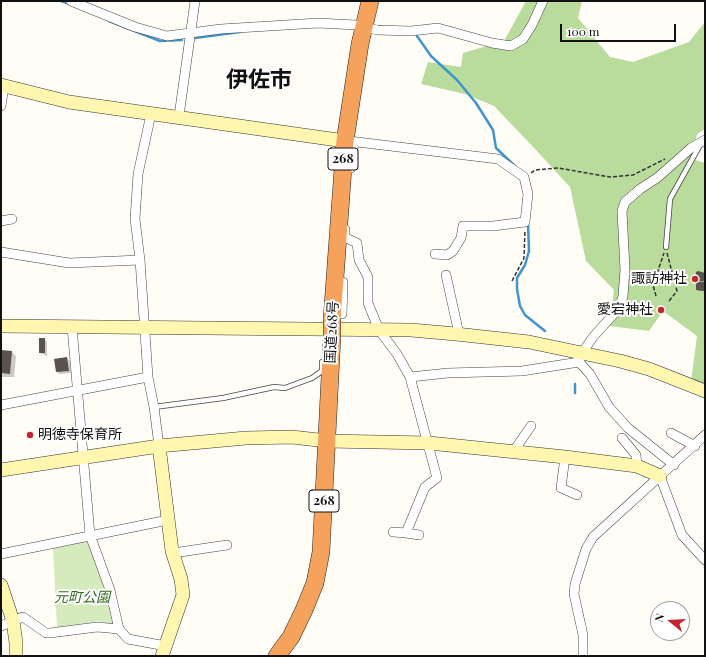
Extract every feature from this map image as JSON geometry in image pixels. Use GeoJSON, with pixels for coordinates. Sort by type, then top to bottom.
{"type":"FeatureCollection","features":[{"type":"Feature","properties":{"kind":"highway","name":"国道268号"},"geometry":{"type":"LineString","coordinates":[[277,656],[291,637],[314,583],[320,552],[328,441],[331,327],[350,141],[364,26],[370,1]]}},
{"type":"Feature","properties":{"kind":"street"},"geometry":{"type":"LineString","coordinates":[[71,1],[108,17],[156,34],[167,36],[221,29],[318,22],[364,26],[377,30],[411,31],[438,28],[492,43],[511,46],[523,39],[532,25],[543,1]]}},
{"type":"Feature","properties":{"kind":"street"},"geometry":{"type":"LineString","coordinates":[[179,116],[195,1]]}},
{"type":"Feature","properties":{"kind":"street"},"geometry":{"type":"LineString","coordinates":[[1,106],[3,86],[69,102],[151,114],[179,116],[350,141],[491,157],[498,159],[524,177],[528,194],[525,222],[493,226],[463,226],[461,238],[453,251],[447,254],[435,254]]}},
{"type":"Feature","properties":{"kind":"street"},"geometry":{"type":"LineString","coordinates":[[72,327],[76,391],[90,535],[110,590],[119,629],[128,639],[164,651],[183,595],[181,579],[173,553],[154,407],[148,377],[140,260],[135,219],[138,174],[151,114]]}},
{"type":"Feature","properties":{"kind":"street"},"geometry":{"type":"LineString","coordinates":[[410,377],[448,373],[522,371],[580,358],[620,307],[623,296],[625,270],[622,211],[625,202],[703,140]]}},
{"type":"Feature","properties":{"kind":"street"},"geometry":{"type":"LineString","coordinates":[[331,327],[344,237],[350,141]]}},
{"type":"Feature","properties":{"kind":"street"},"geometry":{"type":"LineString","coordinates":[[1,221],[12,219]]}},
{"type":"Feature","properties":{"kind":"street"},"geometry":{"type":"LineString","coordinates":[[344,237],[357,243],[359,260],[368,277],[368,303],[378,330],[397,354],[410,377],[429,443],[437,478],[425,487],[406,533]]}},
{"type":"Feature","properties":{"kind":"street"},"geometry":{"type":"LineString","coordinates":[[1,252],[69,263],[140,260]]}},
{"type":"Feature","properties":{"kind":"street"},"geometry":{"type":"LineString","coordinates":[[446,275],[459,334]]}},
{"type":"Feature","properties":{"kind":"street"},"geometry":{"type":"LineString","coordinates":[[1,326],[331,327],[459,334],[530,342],[580,358],[649,369],[705,391]]}},
{"type":"Feature","properties":{"kind":"street"},"geometry":{"type":"LineString","coordinates":[[580,358],[609,407],[628,428],[674,465]]}},
{"type":"Feature","properties":{"kind":"street"},"geometry":{"type":"LineString","coordinates":[[1,405],[148,377]]}},
{"type":"Feature","properties":{"kind":"street"},"geometry":{"type":"LineString","coordinates":[[513,452],[531,426]]}},
{"type":"Feature","properties":{"kind":"street"},"geometry":{"type":"LineString","coordinates":[[671,433],[695,446]]}},
{"type":"Feature","properties":{"kind":"street"},"geometry":{"type":"LineString","coordinates":[[583,656],[583,634],[574,594],[575,584],[586,549],[593,537],[695,446],[705,435]]}},
{"type":"Feature","properties":{"kind":"street"},"geometry":{"type":"LineString","coordinates":[[1,470],[158,446],[246,438],[292,438],[328,441],[429,443],[637,466],[660,476],[682,535],[705,560]]}},
{"type":"Feature","properties":{"kind":"street"},"geometry":{"type":"LineString","coordinates":[[622,438],[636,455],[637,466]]}},
{"type":"Feature","properties":{"kind":"street"},"geometry":{"type":"LineString","coordinates":[[565,457],[561,488],[577,495]]}},
{"type":"Feature","properties":{"kind":"street"},"geometry":{"type":"LineString","coordinates":[[1,554],[168,520]]}},
{"type":"Feature","properties":{"kind":"street"},"geometry":{"type":"LineString","coordinates":[[393,532],[419,535]]}},
{"type":"Feature","properties":{"kind":"street"},"geometry":{"type":"LineString","coordinates":[[173,553],[226,545]]}},
{"type":"Feature","properties":{"kind":"street"},"geometry":{"type":"LineString","coordinates":[[1,585],[7,624],[16,643],[16,656]]}},
{"type":"Feature","properties":{"kind":"street"},"geometry":{"type":"LineString","coordinates":[[7,624],[23,617],[46,633],[97,627],[119,629]]}},
{"type":"Feature","properties":{"kind":"lane"},"geometry":{"type":"LineString","coordinates":[[666,247],[670,199],[703,140]]}},
{"type":"Feature","properties":{"kind":"lane"},"geometry":{"type":"LineString","coordinates":[[154,407],[223,398],[274,387],[285,388],[312,378],[322,371],[323,357]]}},
{"type":"Feature","properties":{"kind":"path"},"geometry":{"type":"LineString","coordinates":[[524,177],[535,170],[558,168],[610,177],[633,175],[666,159]]}},
{"type":"Feature","properties":{"kind":"path"},"geometry":{"type":"LineString","coordinates":[[512,281],[524,258],[525,222]]}},
{"type":"Feature","properties":{"kind":"path"},"geometry":{"type":"LineString","coordinates":[[656,296],[653,285],[666,247]]}},
{"type":"Feature","properties":{"kind":"path"},"geometry":{"type":"LineString","coordinates":[[666,247],[678,291],[669,301]]}},
{"type":"Feature","properties":{"kind":"green space"},"geometry":{"type":"Polygon","coordinates":[[[526,1],[582,1],[578,18],[610,57],[633,62],[689,42],[705,22],[705,129],[697,134],[692,159],[705,163],[705,386],[691,382],[697,336],[663,311],[649,331],[610,326],[614,290],[586,261],[570,187],[536,150],[494,106],[465,94],[421,84],[428,62],[461,67],[463,53],[504,41],[526,1]]]}},
{"type":"Feature","properties":{"kind":"green space","name":"元町公園"},"geometry":{"type":"Polygon","coordinates":[[[86,541],[89,542],[117,621],[113,625],[99,621],[57,628],[53,548],[86,541]]]}},
{"type":"Feature","properties":{"kind":"building"},"geometry":{"type":"Polygon","coordinates":[[[698,271],[705,273],[705,281],[695,281],[696,272],[698,271]]]}},
{"type":"Feature","properties":{"kind":"building"},"geometry":{"type":"Polygon","coordinates":[[[696,282],[704,282],[704,291],[696,290],[696,282]]]}},
{"type":"Feature","properties":{"kind":"building"},"geometry":{"type":"Polygon","coordinates":[[[39,338],[45,338],[45,353],[39,353],[39,338]]]}},
{"type":"Feature","properties":{"kind":"building"},"geometry":{"type":"Polygon","coordinates":[[[1,350],[12,351],[10,374],[1,373],[1,350]]]}},
{"type":"Feature","properties":{"kind":"building"},"geometry":{"type":"Polygon","coordinates":[[[67,357],[69,371],[56,372],[54,359],[67,357]]]}},
{"type":"Feature","properties":{"kind":"waterway"},"geometry":{"type":"LineString","coordinates":[[61,1],[70,4]]}},
{"type":"Feature","properties":{"kind":"waterway"},"geometry":{"type":"LineString","coordinates":[[109,21],[160,41],[182,40]]}},
{"type":"Feature","properties":{"kind":"waterway"},"geometry":{"type":"LineString","coordinates":[[195,38],[240,32]]}},
{"type":"Feature","properties":{"kind":"waterway"},"geometry":{"type":"LineString","coordinates":[[417,36],[431,56],[457,80],[476,103],[493,130],[496,148],[515,166]]}},
{"type":"Feature","properties":{"kind":"waterway"},"geometry":{"type":"LineString","coordinates":[[528,223],[529,251],[525,265],[517,278],[517,289],[520,306],[525,315],[545,331]]}},
{"type":"Feature","properties":{"kind":"waterway"},"geometry":{"type":"LineString","coordinates":[[575,384],[575,393]]}},
{"type":"Feature","properties":{"kind":"place","name":"諏訪神社"},"geometry":{"type":"Point","coordinates":[695,279]}},
{"type":"Feature","properties":{"kind":"place","name":"愛宕神社"},"geometry":{"type":"Point","coordinates":[661,310]}},
{"type":"Feature","properties":{"kind":"place","name":"明徳寺保育所"},"geometry":{"type":"Point","coordinates":[30,435]}},
{"type":"Feature","properties":{"kind":"district","name":"伊佐市"},"geometry":{"type":"Point","coordinates":[259,80]}}]}
